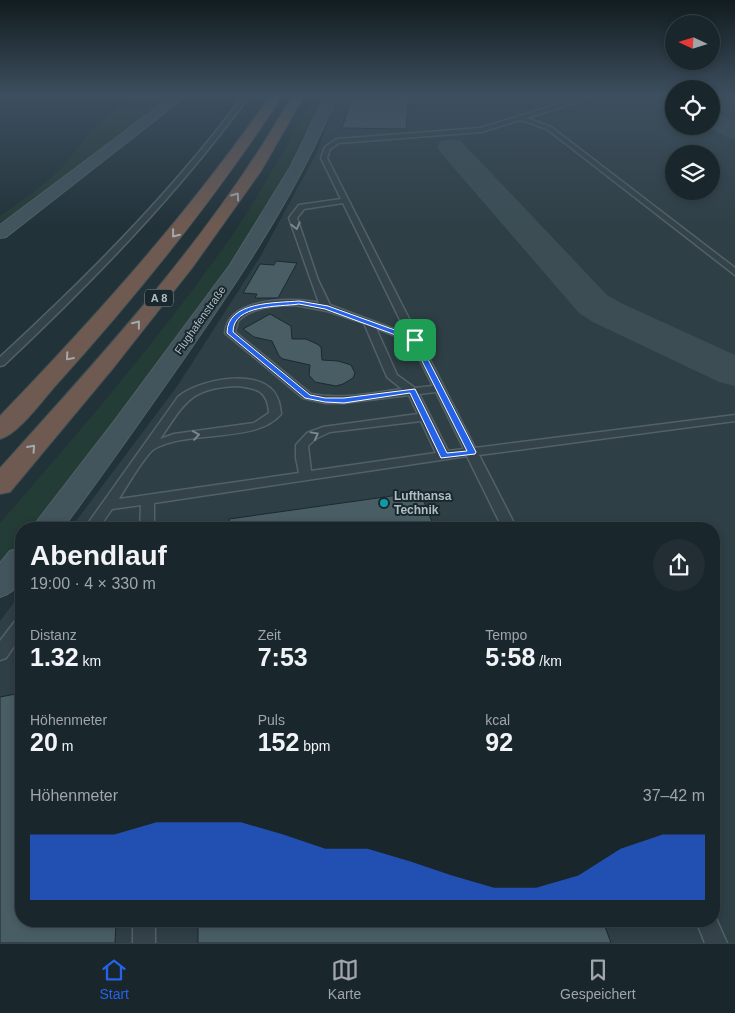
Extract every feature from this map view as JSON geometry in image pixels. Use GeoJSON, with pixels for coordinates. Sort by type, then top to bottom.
{"type":"FeatureCollection","features":[{"type":"Feature","properties":{"kind":"highway","name":"A 8"},"geometry":{"type":"LineString","coordinates":[[0,431],[46,383],[148,267],[218,180],[246,140]]}},
{"type":"Feature","properties":{"kind":"highway","name":"A 8"},"geometry":{"type":"LineString","coordinates":[[0,485],[113,354],[200,245],[256,166],[272,140]]}},
{"type":"Feature","properties":{"kind":"main road"},"geometry":{"type":"LineString","coordinates":[[0,233],[122,140]]}},
{"type":"Feature","properties":{"kind":"main road","name":"Flughafenstraße"},"geometry":{"type":"LineString","coordinates":[[52,522],[79,488],[246,255],[310,140]]}},
{"type":"Feature","properties":{"kind":"main road"},"geometry":{"type":"LineString","coordinates":[[0,585],[15,566]]}},
{"type":"Feature","properties":{"kind":"lane"},"geometry":{"type":"LineString","coordinates":[[0,362],[30,335],[148,215],[212,140]]}},
{"type":"Feature","properties":{"kind":"lane"},"geometry":{"type":"LineString","coordinates":[[346,140],[332,144],[327,148],[325,162],[507,522]]}},
{"type":"Feature","properties":{"kind":"lane"},"geometry":{"type":"LineString","coordinates":[[565,140],[735,272]]}},
{"type":"Feature","properties":{"kind":"lane"},"geometry":{"type":"LineString","coordinates":[[326,308],[293,218],[302,207],[345,201]]}},
{"type":"Feature","properties":{"kind":"lane"},"geometry":{"type":"LineString","coordinates":[[415,340],[326,308],[299,302],[258,307],[244,311],[234,317],[230,324],[230,333],[307,396],[325,400],[344,400],[439,388]]}},
{"type":"Feature","properties":{"kind":"lane"},"geometry":{"type":"LineString","coordinates":[[369,323],[392,377],[412,391],[444,456]]}},
{"type":"Feature","properties":{"kind":"lane"},"geometry":{"type":"LineString","coordinates":[[96,522],[182,399],[191,392],[202,387],[244,382],[259,384],[272,396],[276,405],[276,414],[257,426],[174,438],[149,447]]}},
{"type":"Feature","properties":{"kind":"lane"},"geometry":{"type":"LineString","coordinates":[[306,476],[302,458],[302,445],[312,436],[327,429],[425,416]]}},
{"type":"Feature","properties":{"kind":"lane"},"geometry":{"type":"LineString","coordinates":[[108,505],[472,452],[735,418]]}},
{"type":"Feature","properties":{"kind":"lane"},"geometry":{"type":"LineString","coordinates":[[148,500],[148,522]]}},
{"type":"Feature","properties":{"kind":"lane"},"geometry":{"type":"LineString","coordinates":[[0,653],[15,632]]}},
{"type":"Feature","properties":{"kind":"lane"},"geometry":{"type":"LineString","coordinates":[[144,927],[144,943]]}},
{"type":"Feature","properties":{"kind":"lane"},"geometry":{"type":"LineString","coordinates":[[709,927],[716,943]]}},
{"type":"Feature","properties":{"kind":"shaded area"},"geometry":{"type":"Polygon","coordinates":[[[321,140],[735,140],[735,943],[0,943],[0,621],[15,601],[15,927],[720,927],[720,522],[75,522],[178,385],[260,257],[316,154],[321,140]]]}},
{"type":"Feature","properties":{"kind":"green space"},"geometry":{"type":"Polygon","coordinates":[[[83,140],[115,140],[0,227],[0,216],[60,170],[83,140]]]}},
{"type":"Feature","properties":{"kind":"green space"},"geometry":{"type":"Polygon","coordinates":[[[290,140],[304,140],[245,245],[40,522],[15,522],[15,553],[0,572],[0,523],[60,454],[177,311],[231,237],[290,140]]]}},
{"type":"Feature","properties":{"kind":"building"},"geometry":{"type":"Polygon","coordinates":[[[276,261],[297,263],[278,298],[255,298],[257,294],[243,293],[260,264],[274,265],[276,261]]]}},
{"type":"Feature","properties":{"kind":"building"},"geometry":{"type":"Polygon","coordinates":[[[270,314],[291,326],[292,339],[306,339],[321,347],[322,360],[338,361],[351,365],[355,373],[353,378],[336,386],[315,382],[309,375],[310,365],[283,359],[279,356],[272,341],[254,337],[243,329],[270,314]]]}},
{"type":"Feature","properties":{"kind":"building","name":"Lufthansa Technik"},"geometry":{"type":"Polygon","coordinates":[[[420,492],[432,522],[229,522],[229,519],[420,492]]]}},
{"type":"Feature","properties":{"kind":"building"},"geometry":{"type":"Polygon","coordinates":[[[15,694],[15,927],[116,927],[115,943],[0,943],[0,697],[15,694]]]}},
{"type":"Feature","properties":{"kind":"building"},"geometry":{"type":"Polygon","coordinates":[[[198,927],[605,927],[611,943],[198,943],[198,927]]]}},
{"type":"Feature","properties":{"kind":"taxiway"},"geometry":{"type":"LineString","coordinates":[[451,147],[593,304],[608,313],[735,372]]}},
{"type":"Feature","properties":{"kind":"place","name":"Lufthansa Technik"},"geometry":{"type":"Point","coordinates":[384,503]}},
{"type":"Feature","properties":{"kind":"route"},"geometry":{"type":"LineString","coordinates":[[299,302],[326,308],[415,340],[472,452],[444,456],[412,391],[344,400],[325,400],[307,396],[230,333],[230,324],[234,317],[244,311],[258,307],[299,302]]}}]}
